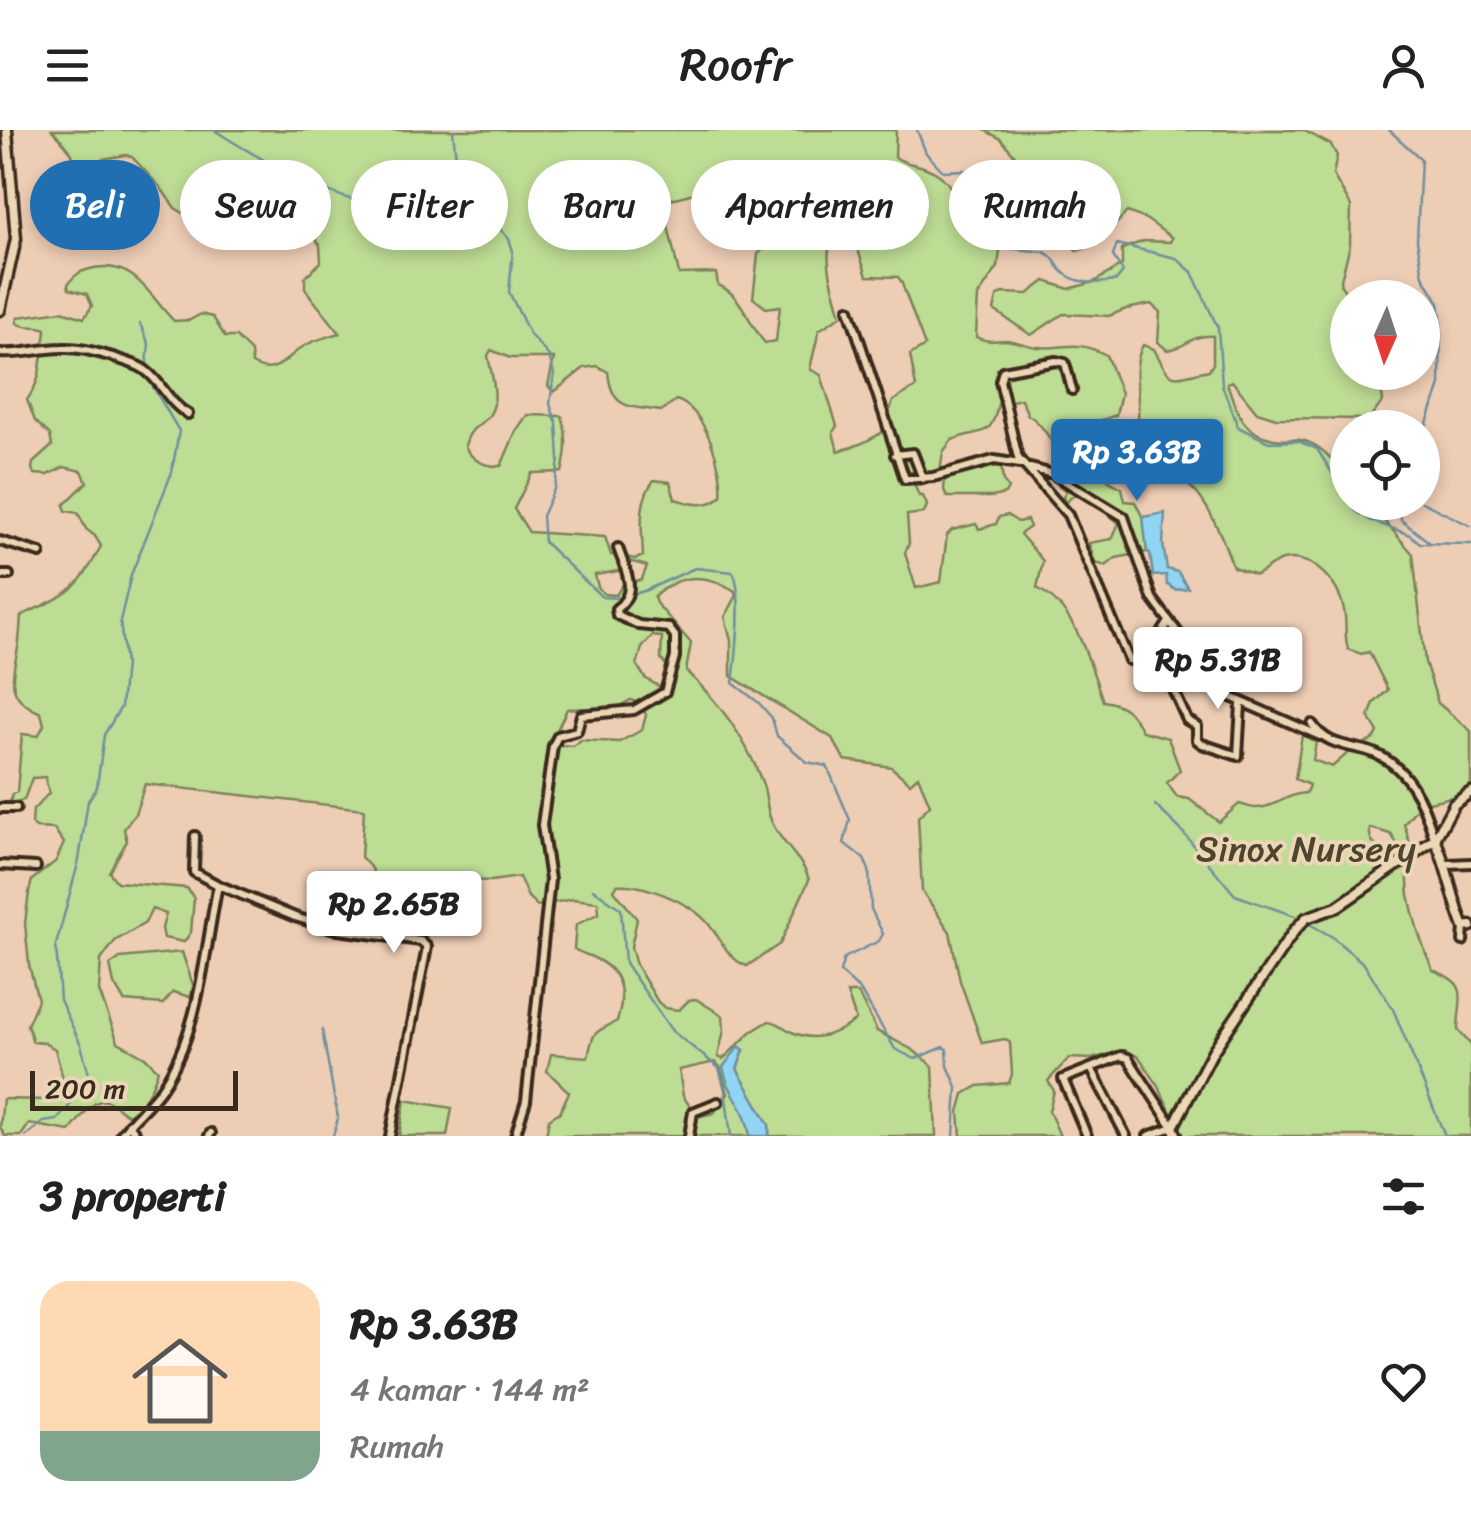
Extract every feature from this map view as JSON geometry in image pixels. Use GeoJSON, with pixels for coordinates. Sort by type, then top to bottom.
{"type":"FeatureCollection","features":[{"type":"Feature","properties":{"kind":"street"},"geometry":{"type":"LineString","coordinates":[[0,310],[16,228],[4,172],[7,130]]}},
{"type":"Feature","properties":{"kind":"street"},"geometry":{"type":"LineString","coordinates":[[0,264],[10,268]]}},
{"type":"Feature","properties":{"kind":"street"},"geometry":{"type":"LineString","coordinates":[[850,309],[905,480],[994,460],[1053,474],[1124,517],[1146,586],[1224,694],[1320,736],[1370,752],[1400,771],[1426,810],[1447,864],[1468,926],[1464,942]]}},
{"type":"Feature","properties":{"kind":"street"},"geometry":{"type":"LineString","coordinates":[[0,353],[85,349],[141,367],[172,406],[188,414]]}},
{"type":"Feature","properties":{"kind":"street"},"geometry":{"type":"LineString","coordinates":[[1072,390],[1068,368],[1056,361],[1003,370],[1000,375],[1026,466],[1068,514],[1128,660],[1141,659],[1151,650],[1169,622]]}},
{"type":"Feature","properties":{"kind":"street"},"geometry":{"type":"LineString","coordinates":[[895,455],[913,453],[923,479]]}},
{"type":"Feature","properties":{"kind":"street"},"geometry":{"type":"LineString","coordinates":[[0,542],[40,553]]}},
{"type":"Feature","properties":{"kind":"street"},"geometry":{"type":"LineString","coordinates":[[516,1136],[526,1101],[550,880],[542,825],[553,746],[558,736],[577,731],[580,715],[634,710],[665,692],[674,668],[675,636],[671,630],[638,625],[617,615],[617,607],[629,595],[631,586],[618,548]]}},
{"type":"Feature","properties":{"kind":"street"},"geometry":{"type":"LineString","coordinates":[[1151,650],[1186,720],[1197,726],[1197,740],[1238,756],[1241,704]]}},
{"type":"Feature","properties":{"kind":"street"},"geometry":{"type":"LineString","coordinates":[[1169,684],[1187,675]]}},
{"type":"Feature","properties":{"kind":"street"},"geometry":{"type":"LineString","coordinates":[[1312,724],[1320,736]]}},
{"type":"Feature","properties":{"kind":"street"},"geometry":{"type":"LineString","coordinates":[[1175,1132],[1213,1051],[1294,931],[1306,918],[1337,907],[1435,839],[1454,804],[1471,792]]}},
{"type":"Feature","properties":{"kind":"street"},"geometry":{"type":"LineString","coordinates":[[0,808],[16,808]]}},
{"type":"Feature","properties":{"kind":"street"},"geometry":{"type":"LineString","coordinates":[[195,836],[194,872],[218,885],[338,930],[422,942],[427,946],[390,1136]]}},
{"type":"Feature","properties":{"kind":"street"},"geometry":{"type":"LineString","coordinates":[[1447,864],[1471,863]]}},
{"type":"Feature","properties":{"kind":"street"},"geometry":{"type":"LineString","coordinates":[[0,865],[36,867]]}},
{"type":"Feature","properties":{"kind":"street"},"geometry":{"type":"LineString","coordinates":[[120,1136],[161,1089],[184,1043],[218,885]]}},
{"type":"Feature","properties":{"kind":"street"},"geometry":{"type":"LineString","coordinates":[[1087,1136],[1062,1082],[1120,1056],[1128,1058],[1175,1132]]}},
{"type":"Feature","properties":{"kind":"street"},"geometry":{"type":"LineString","coordinates":[[1091,1068],[1126,1136]]}},
{"type":"Feature","properties":{"kind":"street"},"geometry":{"type":"LineString","coordinates":[[688,1136],[693,1112],[718,1102]]}},
{"type":"Feature","properties":{"kind":"street"},"geometry":{"type":"LineString","coordinates":[[129,1124],[138,1136]]}},
{"type":"Feature","properties":{"kind":"street"},"geometry":{"type":"LineString","coordinates":[[1148,1136],[1175,1132]]}},
{"type":"Feature","properties":{"kind":"green space","name":"Sinox Nursery"},"geometry":{"type":"Polygon","coordinates":[[[52,130],[896,130],[895,157],[901,160],[691,160],[691,194],[671,199],[671,160],[528,160],[528,250],[671,250],[671,239],[679,274],[716,273],[718,285],[734,296],[765,343],[776,341],[780,306],[766,308],[753,298],[758,254],[762,250],[829,250],[829,268],[841,316],[819,330],[810,369],[821,375],[837,426],[833,432],[838,451],[865,442],[890,427],[893,401],[916,387],[910,355],[925,346],[901,281],[898,277],[867,276],[858,250],[929,250],[929,169],[949,185],[949,250],[1000,250],[998,267],[978,296],[976,337],[1047,348],[1078,346],[1106,355],[1121,393],[1116,415],[1088,425],[1093,447],[1106,450],[1122,445],[1123,429],[1138,418],[1137,371],[1143,345],[1154,349],[1169,374],[1179,376],[1209,370],[1213,364],[1213,336],[1199,337],[1167,350],[1158,342],[1160,312],[1151,304],[1109,316],[1063,314],[1031,335],[994,310],[997,297],[1003,293],[1028,294],[1045,281],[1069,289],[1094,282],[1122,265],[1122,249],[1144,241],[1170,242],[1172,238],[1146,219],[1127,212],[1121,219],[1121,160],[1019,160],[1001,139],[984,130],[1303,130],[1331,145],[1337,156],[1333,175],[1351,206],[1350,245],[1341,280],[1330,280],[1330,390],[1379,390],[1383,401],[1376,410],[1330,410],[1330,419],[1276,418],[1257,412],[1232,381],[1227,383],[1237,411],[1254,432],[1278,440],[1311,443],[1330,458],[1330,520],[1384,520],[1413,554],[1425,662],[1438,703],[1471,731],[1471,793],[1420,804],[1404,824],[1408,847],[1399,847],[1391,834],[1370,828],[1370,836],[1377,846],[1404,864],[1413,914],[1433,970],[1458,986],[1458,1030],[1471,1045],[1471,1136],[1182,1136],[1158,1085],[1139,1057],[1125,1050],[1091,1059],[1069,1058],[1048,1081],[1054,1091],[1049,1111],[1060,1136],[961,1136],[959,1112],[964,1094],[978,1086],[1009,1083],[1010,1043],[1005,1039],[982,1043],[960,981],[950,932],[922,891],[918,817],[930,805],[918,776],[910,783],[891,767],[845,760],[832,738],[731,676],[731,641],[725,617],[736,597],[735,591],[714,581],[693,578],[664,589],[654,597],[656,603],[691,643],[686,671],[721,708],[739,736],[762,782],[775,828],[809,880],[780,944],[747,966],[734,958],[705,920],[687,907],[651,890],[617,885],[614,890],[637,919],[631,947],[636,965],[665,1008],[679,1010],[696,999],[723,1016],[718,1057],[723,1059],[769,1021],[809,1037],[841,1029],[856,1020],[847,993],[858,993],[877,1031],[933,1066],[936,1136],[769,1136],[769,1125],[737,1069],[744,1050],[739,1047],[734,1093],[746,1115],[750,1136],[546,1136],[549,1119],[560,1112],[569,1092],[547,1071],[551,1054],[588,1057],[594,1036],[617,1021],[620,1012],[620,986],[612,971],[574,949],[576,925],[599,913],[598,902],[573,899],[537,906],[519,877],[491,881],[443,879],[418,946],[366,933],[363,914],[373,870],[361,857],[364,809],[145,784],[135,814],[124,829],[127,841],[109,872],[117,882],[187,888],[194,898],[191,932],[184,942],[164,938],[166,914],[152,909],[145,923],[115,941],[101,960],[99,991],[118,1042],[145,1057],[158,1070],[153,1084],[144,1101],[128,1115],[102,1101],[86,1111],[70,1131],[29,1124],[21,1136],[5,1136],[0,1127],[3,1099],[51,1100],[64,1082],[55,1049],[33,1042],[27,1025],[38,1000],[29,965],[25,923],[29,892],[32,880],[56,861],[64,843],[54,829],[36,828],[32,824],[33,810],[49,793],[45,777],[32,778],[24,800],[10,803],[12,794],[17,792],[22,734],[38,736],[44,725],[41,713],[22,701],[14,687],[21,616],[69,591],[85,574],[101,546],[78,513],[66,511],[64,505],[87,482],[82,471],[64,467],[48,475],[35,474],[32,469],[33,463],[52,446],[50,435],[35,421],[27,400],[38,377],[46,329],[20,325],[18,317],[62,311],[84,318],[92,306],[87,294],[69,289],[68,284],[82,271],[108,267],[140,282],[174,321],[190,320],[201,314],[213,317],[225,337],[236,337],[251,352],[252,364],[260,368],[273,368],[305,345],[340,333],[305,288],[305,277],[321,262],[320,250],[331,250],[331,160],[180,160],[180,211],[160,187],[160,160],[135,160],[126,155],[74,160],[52,130]],[[491,350],[488,356],[493,406],[465,446],[475,459],[501,466],[527,415],[562,416],[564,423],[562,472],[532,473],[514,509],[529,532],[605,537],[611,555],[636,559],[643,556],[643,507],[654,480],[670,482],[675,499],[687,502],[705,504],[721,496],[711,441],[686,405],[676,400],[661,411],[624,404],[613,393],[608,372],[597,366],[584,368],[554,392],[548,386],[554,358],[510,358],[491,350]],[[1021,399],[998,404],[988,428],[952,440],[943,452],[940,471],[914,484],[927,505],[924,513],[907,515],[909,543],[905,553],[916,588],[941,582],[947,535],[952,530],[976,524],[979,529],[996,524],[999,517],[1007,515],[1018,522],[1027,520],[1030,527],[1020,534],[1043,561],[1037,588],[1051,597],[1072,622],[1103,701],[1127,710],[1142,731],[1168,738],[1180,770],[1167,783],[1177,797],[1189,799],[1219,822],[1239,804],[1263,807],[1306,793],[1309,785],[1295,779],[1302,735],[1316,742],[1313,760],[1332,767],[1376,736],[1378,732],[1369,717],[1374,703],[1388,690],[1369,652],[1361,654],[1348,649],[1341,600],[1323,573],[1294,559],[1280,561],[1256,575],[1233,567],[1213,518],[1188,485],[1174,479],[1139,477],[1129,463],[1119,458],[1114,458],[1103,472],[1109,481],[1122,488],[1125,501],[1135,502],[1145,522],[1147,552],[1116,558],[1106,566],[1095,563],[1089,543],[1112,539],[1119,523],[1085,496],[1075,494],[1065,503],[1066,491],[1058,485],[1060,453],[1055,452],[1045,431],[1028,415],[1021,399]],[[626,560],[618,571],[595,575],[604,594],[616,595],[622,586],[642,579],[647,566],[626,560]],[[652,636],[642,648],[637,665],[645,678],[660,687],[666,684],[670,670],[661,659],[662,637],[652,636]],[[631,700],[617,707],[567,709],[557,730],[559,745],[573,746],[581,740],[619,742],[642,730],[646,715],[642,705],[631,700]],[[715,1062],[679,1070],[683,1096],[697,1117],[714,1113],[728,1094],[720,1067],[715,1062]]]}},
{"type":"Feature","properties":{"kind":"green space"},"geometry":{"type":"Polygon","coordinates":[[[1001,465],[1008,488],[1005,494],[947,497],[945,478],[1001,465]]]}},
{"type":"Feature","properties":{"kind":"green space"},"geometry":{"type":"Polygon","coordinates":[[[182,952],[194,988],[190,997],[173,992],[163,1004],[124,1001],[114,984],[110,965],[120,958],[182,952]]]}},
{"type":"Feature","properties":{"kind":"green space"},"geometry":{"type":"Polygon","coordinates":[[[405,1100],[452,1108],[447,1136],[399,1136],[405,1100]]]}},
{"type":"Feature","properties":{"kind":"water"},"geometry":{"type":"Polygon","coordinates":[[[1165,513],[1163,544],[1167,569],[1178,572],[1188,588],[1175,590],[1167,584],[1166,575],[1153,576],[1143,517],[1165,513]]]}},
{"type":"Feature","properties":{"kind":"water"},"geometry":{"type":"Polygon","coordinates":[[[739,1046],[744,1050],[737,1069],[769,1125],[769,1136],[750,1136],[726,1077],[723,1067],[739,1046]]]}},
{"type":"Feature","properties":{"kind":"waterway"},"geometry":{"type":"LineString","coordinates":[[214,130],[304,181],[351,199]]}},
{"type":"Feature","properties":{"kind":"waterway"},"geometry":{"type":"LineString","coordinates":[[453,130],[457,160]]}},
{"type":"Feature","properties":{"kind":"waterway"},"geometry":{"type":"LineString","coordinates":[[917,130],[926,153],[943,171],[964,170],[981,179],[984,192],[968,216],[971,235],[979,245],[1044,252],[1066,275],[1095,283],[1117,280],[1123,272],[1113,256],[1117,244],[1176,258],[1192,272],[1218,328],[1222,385],[1238,427],[1269,442],[1298,441],[1317,449],[1330,470]]}},
{"type":"Feature","properties":{"kind":"waterway"},"geometry":{"type":"LineString","coordinates":[[1389,130],[1421,159],[1417,240],[1423,276],[1439,303],[1441,318],[1440,385],[1432,410]]}},
{"type":"Feature","properties":{"kind":"waterway"},"geometry":{"type":"LineString","coordinates":[[508,238],[513,251],[509,292],[530,335],[549,356],[554,374],[550,404],[557,424],[559,460],[555,487],[542,516],[544,542],[602,597],[618,598],[644,591],[695,568],[733,572],[739,610],[733,683],[772,718],[777,736],[807,762],[827,766],[850,820],[844,843],[864,859],[869,870],[871,909],[883,934],[879,941],[844,958],[840,972],[860,990],[895,1049],[915,1059],[947,1049],[948,1066],[957,1087],[954,1136]]}},
{"type":"Feature","properties":{"kind":"waterway"},"geometry":{"type":"LineString","coordinates":[[26,1136],[43,1122],[57,1120],[86,1087],[89,1074],[81,1045],[60,1000],[56,945],[79,860],[88,801],[97,787],[104,735],[121,707],[125,664],[120,621],[131,575],[172,472],[179,431],[146,375],[149,344],[140,324]]}},
{"type":"Feature","properties":{"kind":"waterway"},"geometry":{"type":"LineString","coordinates":[[1440,511],[1471,526]]}},
{"type":"Feature","properties":{"kind":"waterway"},"geometry":{"type":"LineString","coordinates":[[1370,520],[1410,535],[1420,543],[1471,544]]}},
{"type":"Feature","properties":{"kind":"waterway"},"geometry":{"type":"LineString","coordinates":[[1401,520],[1429,542]]}},
{"type":"Feature","properties":{"kind":"waterway"},"geometry":{"type":"LineString","coordinates":[[1155,805],[1235,895],[1295,916],[1331,936],[1364,964],[1393,1009],[1445,1136]]}},
{"type":"Feature","properties":{"kind":"waterway"},"geometry":{"type":"LineString","coordinates":[[593,889],[621,909],[625,963],[672,1031],[719,1068],[731,1136]]}},
{"type":"Feature","properties":{"kind":"waterway"},"geometry":{"type":"LineString","coordinates":[[322,1030],[338,1118],[333,1136]]}}]}
